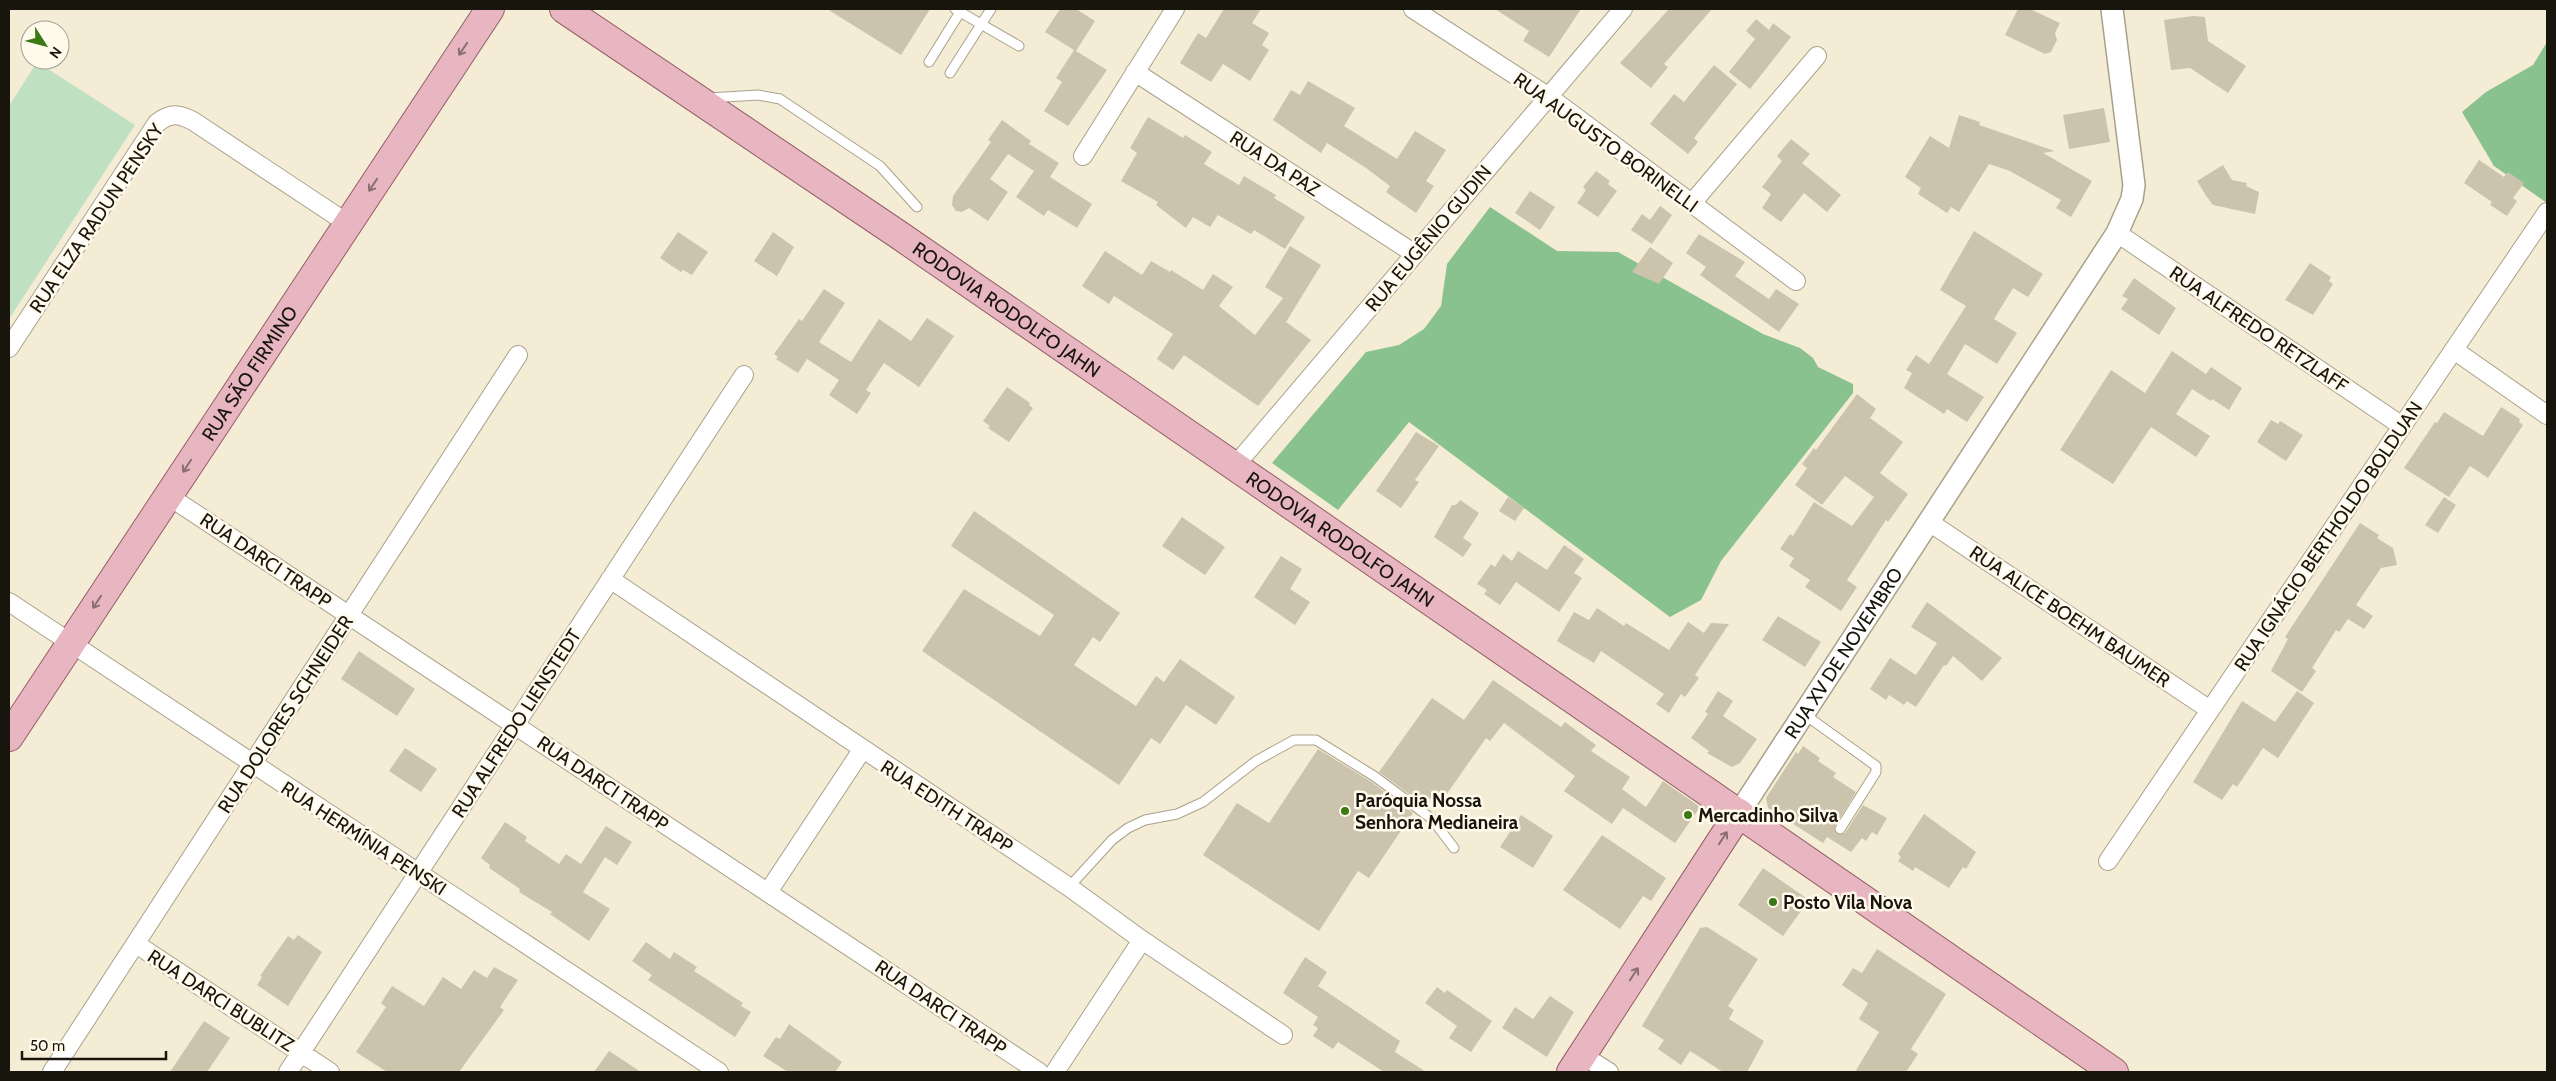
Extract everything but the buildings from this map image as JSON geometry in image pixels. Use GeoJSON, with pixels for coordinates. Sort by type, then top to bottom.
{"type":"FeatureCollection","features":[{"type":"Feature","properties":{"kind":"main road","name":"RUA SÃO FIRMINO"},"geometry":{"type":"LineString","coordinates":[[9,737],[167,495],[490,9]]}},
{"type":"Feature","properties":{"kind":"main road","name":"RODOVIA RODOLFO JAHN"},"geometry":{"type":"LineString","coordinates":[[564,9],[900,235],[2114,1072]]}},
{"type":"Feature","properties":{"kind":"main road","name":"RUA XV DE NOVEMBRO"},"geometry":{"type":"LineString","coordinates":[[1576,1063],[1739,813]]}},
{"type":"Feature","properties":{"kind":"street"},"geometry":{"type":"LineString","coordinates":[[1083,156],[1175,9]]}},
{"type":"Feature","properties":{"kind":"street","name":"RUA AUGUSTO BORINELLI"},"geometry":{"type":"LineString","coordinates":[[1413,9],[1549,97],[1796,281]]}},
{"type":"Feature","properties":{"kind":"street","name":"RUA EUGÊNIO GUDIN"},"geometry":{"type":"LineString","coordinates":[[1234,467],[1623,9]]}},
{"type":"Feature","properties":{"kind":"street","name":"RUA XV DE NOVEMBRO"},"geometry":{"type":"LineString","coordinates":[[1739,813],[2117,233],[2132,199],[2134,185],[2112,9]]}},
{"type":"Feature","properties":{"kind":"street"},"geometry":{"type":"LineString","coordinates":[[1692,204],[1817,56]]}},
{"type":"Feature","properties":{"kind":"street","name":"RUA DA PAZ"},"geometry":{"type":"LineString","coordinates":[[1135,72],[1415,254]]}},
{"type":"Feature","properties":{"kind":"street","name":"RUA ELZA RADUN PENSKY"},"geometry":{"type":"LineString","coordinates":[[9,348],[156,123],[165,117],[175,114],[193,121],[347,223]]}},
{"type":"Feature","properties":{"kind":"street","name":"RUA IGNÁCIO BERTHOLDO BOLDUAN"},"geometry":{"type":"LineString","coordinates":[[2108,861],[2547,212]]}},
{"type":"Feature","properties":{"kind":"street","name":"RUA ALFREDO RETZLAFF"},"geometry":{"type":"LineString","coordinates":[[2117,233],[2402,426]]}},
{"type":"Feature","properties":{"kind":"street"},"geometry":{"type":"LineString","coordinates":[[2454,350],[2547,415]]}},
{"type":"Feature","properties":{"kind":"street","name":"RUA DOLORES SCHNEIDER"},"geometry":{"type":"LineString","coordinates":[[52,1072],[518,356]]}},
{"type":"Feature","properties":{"kind":"street","name":"RUA ALFREDO LIENSTEDT"},"geometry":{"type":"LineString","coordinates":[[288,1072],[744,374]]}},
{"type":"Feature","properties":{"kind":"street","name":"RUA DARCI TRAPP"},"geometry":{"type":"LineString","coordinates":[[167,495],[1040,1072]]}},
{"type":"Feature","properties":{"kind":"street","name":"RUA ALICE BOEHM BAUMER"},"geometry":{"type":"LineString","coordinates":[[1929,522],[2210,710]]}},
{"type":"Feature","properties":{"kind":"street","name":"RUA EDITH TRAPP"},"geometry":{"type":"LineString","coordinates":[[610,579],[862,750],[1069,887],[1142,940],[1283,1035]]}},
{"type":"Feature","properties":{"kind":"street","name":"RUA HERMÍNIA PENSKI"},"geometry":{"type":"LineString","coordinates":[[9,602],[719,1072]]}},
{"type":"Feature","properties":{"kind":"street"},"geometry":{"type":"LineString","coordinates":[[768,892],[862,750]]}},
{"type":"Feature","properties":{"kind":"street"},"geometry":{"type":"LineString","coordinates":[[1055,1072],[1142,940]]}},
{"type":"Feature","properties":{"kind":"street","name":"RUA DARCI BUBLITZ"},"geometry":{"type":"LineString","coordinates":[[136,944],[330,1072]]}},
{"type":"Feature","properties":{"kind":"street"},"geometry":{"type":"LineString","coordinates":[[1576,1063],[1609,1072]]}},
{"type":"Feature","properties":{"kind":"lane"},"geometry":{"type":"LineString","coordinates":[[950,73],[991,9]]}},
{"type":"Feature","properties":{"kind":"lane"},"geometry":{"type":"LineString","coordinates":[[929,62],[959,10],[1019,46]]}},
{"type":"Feature","properties":{"kind":"lane"},"geometry":{"type":"LineString","coordinates":[[696,99],[758,95],[780,99],[880,166],[917,207]]}},
{"type":"Feature","properties":{"kind":"lane"},"geometry":{"type":"LineString","coordinates":[[1804,714],[1876,766],[1876,772],[1840,829]]}},
{"type":"Feature","properties":{"kind":"lane"},"geometry":{"type":"LineString","coordinates":[[1069,887],[1112,840],[1128,828],[1145,820],[1178,814],[1203,802],[1256,761],[1294,740],[1316,740],[1374,776],[1432,819],[1454,848]]}},
{"type":"Feature","properties":{"kind":"green space"},"geometry":{"type":"Polygon","coordinates":[[[2547,42],[2547,203],[2494,166],[2462,112],[2486,92],[2533,65],[2547,42]]]}},
{"type":"Feature","properties":{"kind":"green space"},"geometry":{"type":"Polygon","coordinates":[[[32,70],[49,70],[135,125],[9,319],[9,106],[32,70]]]}},
{"type":"Feature","properties":{"kind":"green space"},"geometry":{"type":"Polygon","coordinates":[[[1490,207],[1557,251],[1618,252],[1763,334],[1800,348],[1813,358],[1818,367],[1853,384],[1853,393],[1721,561],[1701,600],[1670,617],[1409,422],[1338,510],[1272,463],[1366,352],[1399,345],[1424,329],[1441,306],[1447,264],[1490,207]]]}},
{"type":"Feature","properties":{"kind":"place","name":"Paróquia Nossa Senhora Medianeira"},"geometry":{"type":"Point","coordinates":[1345,811]}},
{"type":"Feature","properties":{"kind":"place","name":"Mercadinho Silva"},"geometry":{"type":"Point","coordinates":[1688,815]}},
{"type":"Feature","properties":{"kind":"place","name":"Posto Vila Nova"},"geometry":{"type":"Point","coordinates":[1773,902]}}]}
